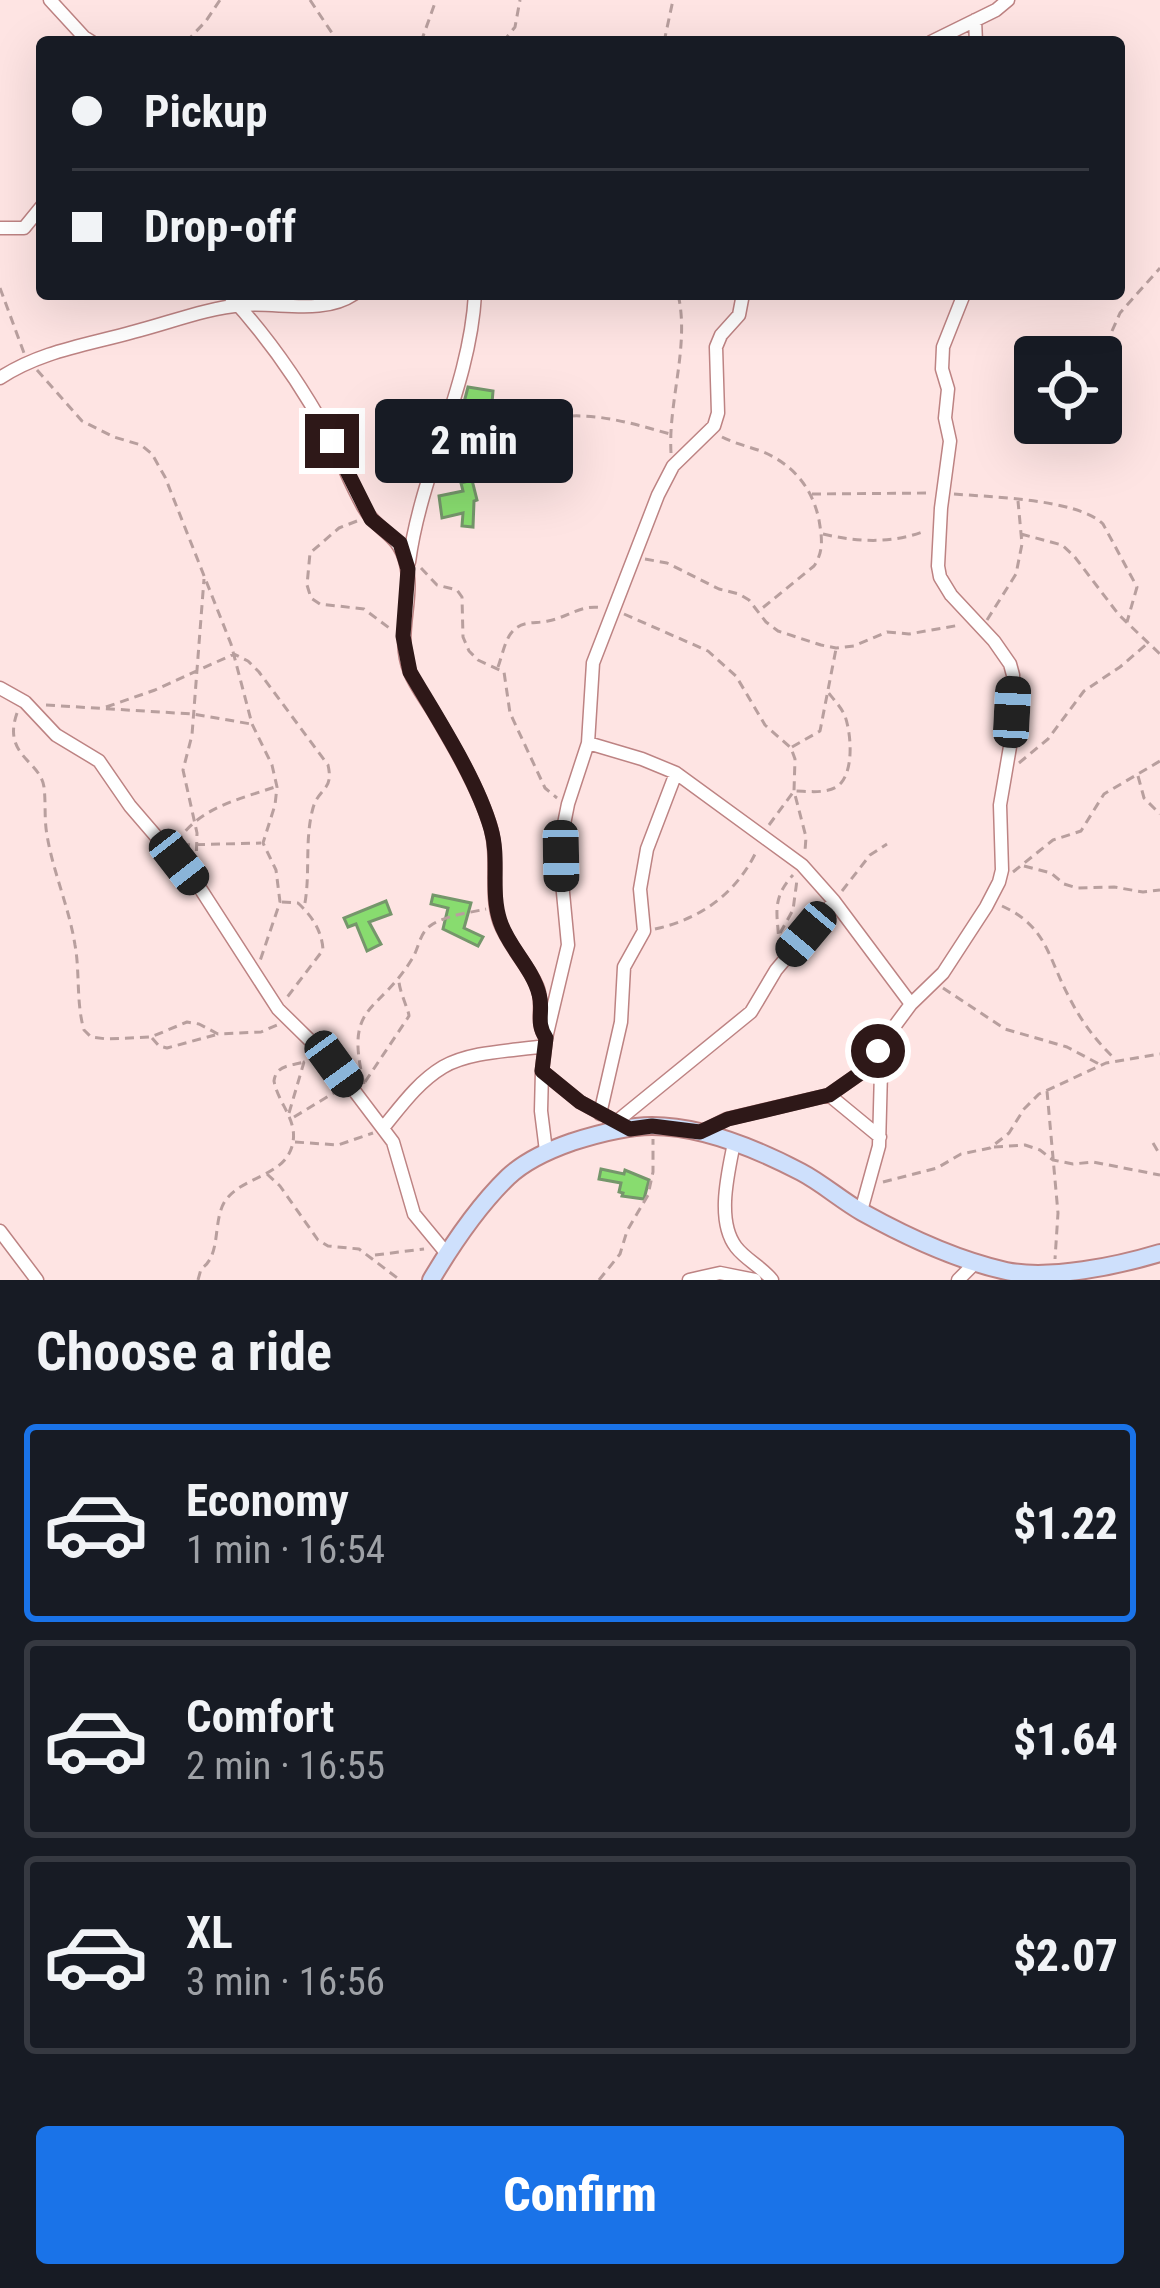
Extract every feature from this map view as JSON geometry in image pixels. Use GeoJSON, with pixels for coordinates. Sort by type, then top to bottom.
{"type":"FeatureCollection","features":[{"type":"Feature","properties":{"kind":"street"},"geometry":{"type":"LineString","coordinates":[[50,0],[85,36]]}},
{"type":"Feature","properties":{"kind":"street"},"geometry":{"type":"LineString","coordinates":[[943,36],[1008,0]]}},
{"type":"Feature","properties":{"kind":"street"},"geometry":{"type":"LineString","coordinates":[[975,20],[976,36]]}},
{"type":"Feature","properties":{"kind":"street"},"geometry":{"type":"LineString","coordinates":[[0,228],[24,228],[36,213]]}},
{"type":"Feature","properties":{"kind":"street"},"geometry":{"type":"LineString","coordinates":[[233,300],[295,377],[371,519],[400,543],[408,565]]}},
{"type":"Feature","properties":{"kind":"street"},"geometry":{"type":"LineString","coordinates":[[0,378],[45,354],[238,305],[328,305],[340,300]]}},
{"type":"Feature","properties":{"kind":"street"},"geometry":{"type":"LineString","coordinates":[[475,300],[464,364],[415,520],[403,636],[410,672],[489,821],[495,844],[496,907],[507,938],[538,987],[542,1003],[538,1019],[545,1042]]}},
{"type":"Feature","properties":{"kind":"street"},"geometry":{"type":"LineString","coordinates":[[546,1151],[541,1111],[545,1042],[568,945],[561,856],[568,804],[588,742],[593,663],[658,495],[673,466],[714,426],[718,413],[716,347],[740,315],[742,300]]}},
{"type":"Feature","properties":{"kind":"street"},"geometry":{"type":"LineString","coordinates":[[700,1132],[728,1119],[829,1095],[859,1074],[911,1004],[958,952],[1000,877],[1000,805],[1012,735],[1013,675],[1005,656],[940,577],[939,525],[950,441],[943,347],[962,300]]}},
{"type":"Feature","properties":{"kind":"street"},"geometry":{"type":"LineString","coordinates":[[0,688],[26,702],[56,735],[99,761],[130,806],[198,886],[284,1014],[325,1054],[383,1128],[398,1154],[414,1214],[442,1250]]}},
{"type":"Feature","properties":{"kind":"street"},"geometry":{"type":"LineString","coordinates":[[588,742],[676,773],[802,866],[911,1004]]}},
{"type":"Feature","properties":{"kind":"street"},"geometry":{"type":"LineString","coordinates":[[600,1114],[621,1022],[624,967],[644,931],[642,870],[676,773]]}},
{"type":"Feature","properties":{"kind":"street"},"geometry":{"type":"LineString","coordinates":[[623,1125],[739,1024],[776,970],[834,902]]}},
{"type":"Feature","properties":{"kind":"street"},"geometry":{"type":"LineString","coordinates":[[861,1211],[880,1137],[881,1071],[888,1034]]}},
{"type":"Feature","properties":{"kind":"street"},"geometry":{"type":"LineString","coordinates":[[383,1128],[415,1090],[447,1064],[545,1042]]}},
{"type":"Feature","properties":{"kind":"street"},"geometry":{"type":"LineString","coordinates":[[542,1071],[580,1102],[623,1125]]}},
{"type":"Feature","properties":{"kind":"street"},"geometry":{"type":"LineString","coordinates":[[829,1095],[880,1137]]}},
{"type":"Feature","properties":{"kind":"street"},"geometry":{"type":"LineString","coordinates":[[431,1280],[442,1250],[511,1174],[546,1151],[623,1125],[700,1132],[734,1143],[805,1174],[861,1211],[944,1252],[1009,1276],[1107,1267],[1160,1253]]}},
{"type":"Feature","properties":{"kind":"street"},"geometry":{"type":"LineString","coordinates":[[734,1143],[727,1195],[730,1240],[772,1280]]}},
{"type":"Feature","properties":{"kind":"street"},"geometry":{"type":"LineString","coordinates":[[0,1231],[37,1280]]}},
{"type":"Feature","properties":{"kind":"street"},"geometry":{"type":"LineString","coordinates":[[958,1280],[975,1263]]}},
{"type":"Feature","properties":{"kind":"street"},"geometry":{"type":"LineString","coordinates":[[689,1280],[720,1273],[752,1279]]}},
{"type":"Feature","properties":{"kind":"path"},"geometry":{"type":"LineString","coordinates":[[192,36],[220,0]]}},
{"type":"Feature","properties":{"kind":"path"},"geometry":{"type":"LineString","coordinates":[[310,0],[334,36]]}},
{"type":"Feature","properties":{"kind":"path"},"geometry":{"type":"LineString","coordinates":[[423,36],[436,0]]}},
{"type":"Feature","properties":{"kind":"path"},"geometry":{"type":"LineString","coordinates":[[507,36],[515,27],[520,0]]}},
{"type":"Feature","properties":{"kind":"path"},"geometry":{"type":"LineString","coordinates":[[665,36],[673,0]]}},
{"type":"Feature","properties":{"kind":"path"},"geometry":{"type":"LineString","coordinates":[[1112,331],[1120,313],[1160,268]]}},
{"type":"Feature","properties":{"kind":"path"},"geometry":{"type":"LineString","coordinates":[[0,288],[28,362],[82,421],[152,454],[205,574],[234,654],[251,724],[272,765],[277,787],[263,843],[276,870],[280,902],[256,974]]}},
{"type":"Feature","properties":{"kind":"path"},"geometry":{"type":"LineString","coordinates":[[673,466],[670,434],[682,313],[679,300]]}},
{"type":"Feature","properties":{"kind":"path"},"geometry":{"type":"LineString","coordinates":[[434,468],[539,421],[599,416],[670,434]]}},
{"type":"Feature","properties":{"kind":"path"},"geometry":{"type":"LineString","coordinates":[[714,426],[724,438],[788,465],[812,494],[822,549],[814,566],[759,611]]}},
{"type":"Feature","properties":{"kind":"path"},"geometry":{"type":"LineString","coordinates":[[812,494],[943,493],[1018,499],[1096,517],[1136,586],[1127,622]]}},
{"type":"Feature","properties":{"kind":"path"},"geometry":{"type":"LineString","coordinates":[[632,561],[667,563],[749,600],[778,631],[836,648],[887,632],[980,626],[1016,574],[1022,544],[1018,499]]}},
{"type":"Feature","properties":{"kind":"path"},"geometry":{"type":"LineString","coordinates":[[371,519],[340,528],[310,553],[310,598],[320,604],[364,609],[403,636]]}},
{"type":"Feature","properties":{"kind":"path"},"geometry":{"type":"LineString","coordinates":[[821,533],[868,542],[919,534],[939,525]]}},
{"type":"Feature","properties":{"kind":"path"},"geometry":{"type":"LineString","coordinates":[[1021,534],[1062,545],[1160,654]]}},
{"type":"Feature","properties":{"kind":"path"},"geometry":{"type":"LineString","coordinates":[[408,565],[462,597],[463,637],[469,651],[498,667],[507,680],[510,713],[542,781],[568,804]]}},
{"type":"Feature","properties":{"kind":"path"},"geometry":{"type":"LineString","coordinates":[[198,886],[194,821],[182,770],[192,735],[205,574]]}},
{"type":"Feature","properties":{"kind":"path"},"geometry":{"type":"LineString","coordinates":[[498,667],[509,635],[525,623],[554,620],[579,607],[595,606],[685,639],[722,662],[736,676],[765,725],[791,748],[794,791],[806,837],[802,866]]}},
{"type":"Feature","properties":{"kind":"path"},"geometry":{"type":"LineString","coordinates":[[1005,773],[1048,739],[1084,692],[1148,643]]}},
{"type":"Feature","properties":{"kind":"path"},"geometry":{"type":"LineString","coordinates":[[791,748],[820,731],[836,648]]}},
{"type":"Feature","properties":{"kind":"path"},"geometry":{"type":"LineString","coordinates":[[100,709],[234,654]]}},
{"type":"Feature","properties":{"kind":"path"},"geometry":{"type":"LineString","coordinates":[[234,654],[259,672],[328,765],[328,787],[313,807],[304,908]]}},
{"type":"Feature","properties":{"kind":"path"},"geometry":{"type":"LineString","coordinates":[[644,931],[684,922],[713,905],[744,872],[775,812],[794,791],[829,790],[841,783],[848,766],[849,733],[845,717],[828,692]]}},
{"type":"Feature","properties":{"kind":"path"},"geometry":{"type":"LineString","coordinates":[[218,1034],[187,1022],[151,1036],[107,1039],[84,1030],[74,937],[47,834],[44,782],[24,761],[13,725],[26,702],[194,714],[251,724]]}},
{"type":"Feature","properties":{"kind":"path"},"geometry":{"type":"LineString","coordinates":[[1000,877],[1023,866],[1053,841],[1082,831],[1103,794],[1160,761]]}},
{"type":"Feature","properties":{"kind":"path"},"geometry":{"type":"LineString","coordinates":[[1138,775],[1144,798],[1160,814]]}},
{"type":"Feature","properties":{"kind":"path"},"geometry":{"type":"LineString","coordinates":[[176,844],[194,821],[225,804],[277,787]]}},
{"type":"Feature","properties":{"kind":"path"},"geometry":{"type":"LineString","coordinates":[[197,846],[263,843]]}},
{"type":"Feature","properties":{"kind":"path"},"geometry":{"type":"LineString","coordinates":[[834,902],[870,855],[887,844]]}},
{"type":"Feature","properties":{"kind":"path"},"geometry":{"type":"LineString","coordinates":[[1023,866],[1051,873],[1077,888],[1160,890]]}},
{"type":"Feature","properties":{"kind":"path"},"geometry":{"type":"LineString","coordinates":[[776,970],[776,901],[797,871],[793,910],[779,934]]}},
{"type":"Feature","properties":{"kind":"path"},"geometry":{"type":"LineString","coordinates":[[151,1036],[167,1048],[218,1034],[261,1032],[284,1014],[323,950],[322,935],[304,908],[280,902]]}},
{"type":"Feature","properties":{"kind":"path"},"geometry":{"type":"LineString","coordinates":[[989,902],[1027,920],[1040,935],[1086,1026],[1117,1060]]}},
{"type":"Feature","properties":{"kind":"path"},"geometry":{"type":"LineString","coordinates":[[399,978],[409,1016],[364,1084],[358,1058],[359,1026],[415,955],[422,935],[431,925],[496,907]]}},
{"type":"Feature","properties":{"kind":"path"},"geometry":{"type":"LineString","coordinates":[[934,982],[1005,1029],[1066,1047],[1101,1065]]}},
{"type":"Feature","properties":{"kind":"path"},"geometry":{"type":"LineString","coordinates":[[290,1117],[274,1088],[275,1073],[325,1054]]}},
{"type":"Feature","properties":{"kind":"path"},"geometry":{"type":"LineString","coordinates":[[990,1148],[1009,1133],[1039,1094],[1101,1065],[1160,1054]]}},
{"type":"Feature","properties":{"kind":"path"},"geometry":{"type":"LineString","coordinates":[[198,1280],[212,1256],[227,1198],[288,1157],[293,1141],[290,1117],[304,1061]]}},
{"type":"Feature","properties":{"kind":"path"},"geometry":{"type":"LineString","coordinates":[[290,1117],[349,1084]]}},
{"type":"Feature","properties":{"kind":"path"},"geometry":{"type":"LineString","coordinates":[[1047,1091],[1058,1234],[1053,1272]]}},
{"type":"Feature","properties":{"kind":"path"},"geometry":{"type":"LineString","coordinates":[[599,1280],[620,1254],[648,1195],[654,1154],[652,1126]]}},
{"type":"Feature","properties":{"kind":"path"},"geometry":{"type":"LineString","coordinates":[[293,1141],[338,1145],[383,1128]]}},
{"type":"Feature","properties":{"kind":"path"},"geometry":{"type":"LineString","coordinates":[[1153,1143],[1160,1155]]}},
{"type":"Feature","properties":{"kind":"path"},"geometry":{"type":"LineString","coordinates":[[869,1187],[937,1168],[961,1154],[1024,1145],[1053,1160],[1160,1175]]}},
{"type":"Feature","properties":{"kind":"path"},"geometry":{"type":"LineString","coordinates":[[266,1173],[318,1240],[328,1246],[359,1249],[400,1280]]}},
{"type":"Feature","properties":{"kind":"path"},"geometry":{"type":"LineString","coordinates":[[370,1256],[442,1250]]}},
{"type":"Feature","properties":{"kind":"building"},"geometry":{"type":"Polygon","coordinates":[[[468,387],[493,391],[489,439],[459,435],[468,387]]]}},
{"type":"Feature","properties":{"kind":"building"},"geometry":{"type":"Polygon","coordinates":[[[472,480],[477,500],[473,527],[462,526],[463,513],[442,518],[439,496],[463,491],[461,483],[472,480]]]}},
{"type":"Feature","properties":{"kind":"building"},"geometry":{"type":"Polygon","coordinates":[[[433,895],[471,903],[464,928],[483,937],[478,946],[443,929],[448,908],[431,904],[433,895]]]}},
{"type":"Feature","properties":{"kind":"building"},"geometry":{"type":"Polygon","coordinates":[[[386,901],[391,914],[369,922],[381,944],[367,951],[356,924],[348,927],[344,918],[386,901]]]}},
{"type":"Feature","properties":{"kind":"building"},"geometry":{"type":"Polygon","coordinates":[[[601,1169],[624,1174],[625,1170],[649,1180],[644,1199],[622,1196],[621,1183],[599,1179],[601,1169]]]}},
{"type":"Feature","properties":{"kind":"route"},"geometry":{"type":"LineString","coordinates":[[332,441],[371,519],[400,543],[408,569],[404,651],[410,672],[489,821],[500,923],[538,987],[542,1003],[538,1019],[546,1038],[542,1071],[580,1102],[630,1129],[652,1126],[700,1132],[728,1119],[829,1095],[859,1074],[878,1051]]}}]}
